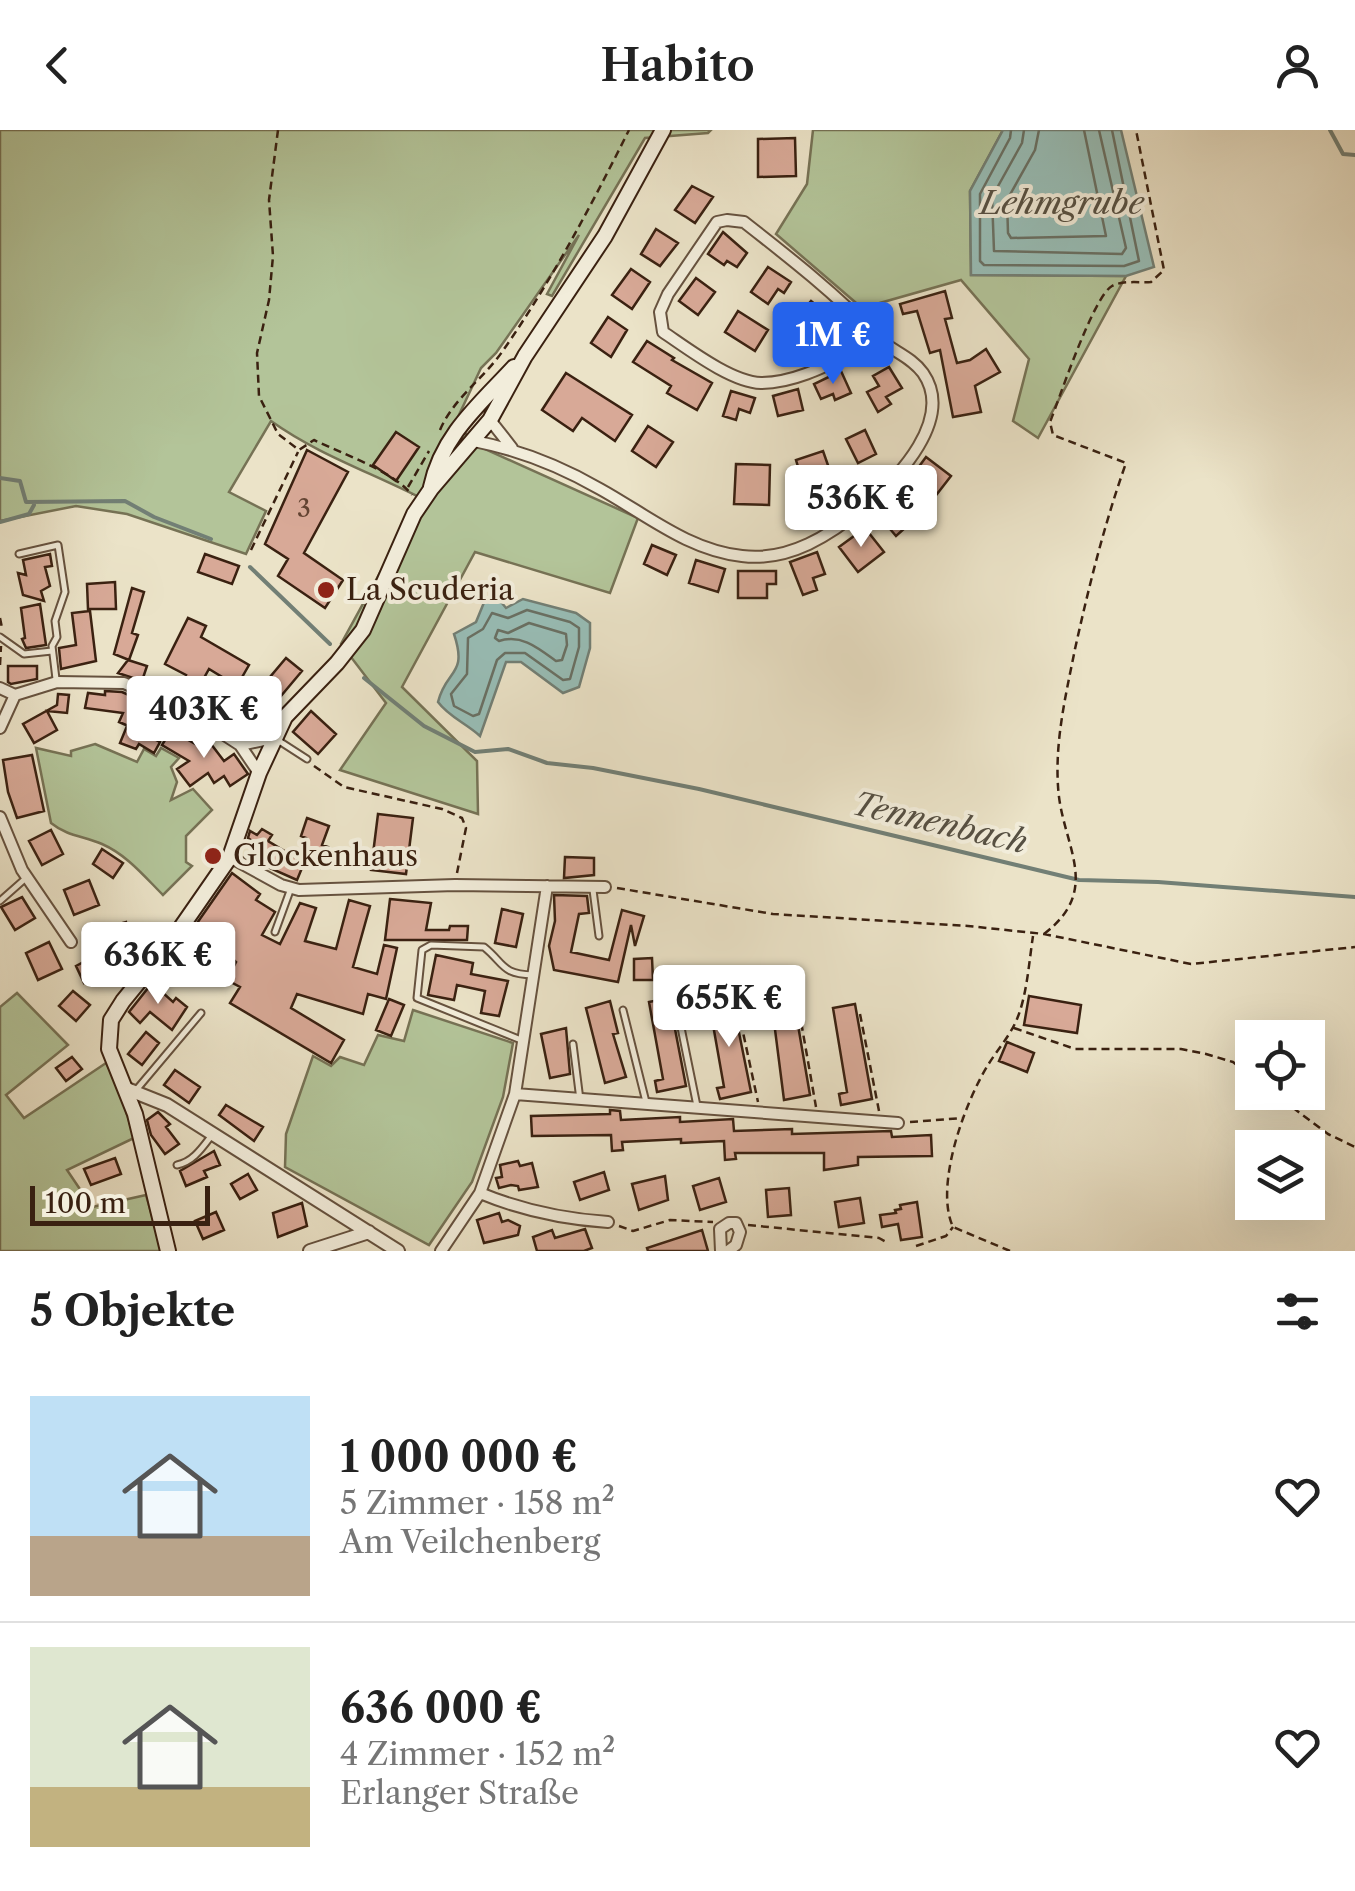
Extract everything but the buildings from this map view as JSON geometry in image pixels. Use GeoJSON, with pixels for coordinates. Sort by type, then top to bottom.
{"type":"FeatureCollection","features":[{"type":"Feature","properties":{"kind":"main road"},"geometry":{"type":"LineString","coordinates":[[168,1251],[131,1090],[109,1049],[112,1020],[230,857],[273,738],[296,703],[337,663],[363,630],[414,514],[490,420],[525,356],[605,236],[663,130]]}},
{"type":"Feature","properties":{"kind":"main road"},"geometry":{"type":"LineString","coordinates":[[431,489],[445,446],[466,417],[525,356]]}},
{"type":"Feature","properties":{"kind":"main road"},"geometry":{"type":"LineString","coordinates":[[466,417],[490,420]]}},
{"type":"Feature","properties":{"kind":"main road"},"geometry":{"type":"LineString","coordinates":[[466,417],[465,428],[474,441]]}},
{"type":"Feature","properties":{"kind":"street"},"geometry":{"type":"LineString","coordinates":[[474,441],[513,449],[602,490],[689,542],[747,557],[773,556],[807,545],[841,526],[890,482],[922,436],[931,412],[931,386],[921,370],[880,340],[851,310],[744,222],[717,222],[660,312],[663,332],[720,367],[760,383],[806,374],[880,340]]}},
{"type":"Feature","properties":{"kind":"street"},"geometry":{"type":"LineString","coordinates":[[490,420],[513,449]]}},
{"type":"Feature","properties":{"kind":"street"},"geometry":{"type":"LineString","coordinates":[[0,688],[15,694],[56,682],[124,683],[186,710],[240,744],[259,774]]}},
{"type":"Feature","properties":{"kind":"street"},"geometry":{"type":"LineString","coordinates":[[0,728],[15,694]]}},
{"type":"Feature","properties":{"kind":"street"},"geometry":{"type":"LineString","coordinates":[[240,744],[273,738]]}},
{"type":"Feature","properties":{"kind":"street"},"geometry":{"type":"LineString","coordinates":[[0,817],[26,878],[71,942]]}},
{"type":"Feature","properties":{"kind":"street"},"geometry":{"type":"LineString","coordinates":[[230,857],[291,888],[606,886]]}},
{"type":"Feature","properties":{"kind":"street"},"geometry":{"type":"LineString","coordinates":[[441,1251],[480,1193],[515,1094],[547,886]]}},
{"type":"Feature","properties":{"kind":"street"},"geometry":{"type":"LineString","coordinates":[[131,1090],[167,1105],[398,1251]]}},
{"type":"Feature","properties":{"kind":"street"},"geometry":{"type":"LineString","coordinates":[[515,1094],[898,1123]]}},
{"type":"Feature","properties":{"kind":"street"},"geometry":{"type":"LineString","coordinates":[[480,1193],[570,1220],[608,1222]]}},
{"type":"Feature","properties":{"kind":"street"},"geometry":{"type":"LineString","coordinates":[[732,1223],[740,1232],[736,1245],[725,1251],[720,1229],[732,1223]]}},
{"type":"Feature","properties":{"kind":"street"},"geometry":{"type":"LineString","coordinates":[[310,1251],[369,1232]]}},
{"type":"Feature","properties":{"kind":"lane"},"geometry":{"type":"LineString","coordinates":[[20,554],[58,545],[64,592],[55,621],[57,637],[52,651],[56,682]]}},
{"type":"Feature","properties":{"kind":"lane"},"geometry":{"type":"LineString","coordinates":[[0,638],[24,654],[52,651]]}},
{"type":"Feature","properties":{"kind":"lane"},"geometry":{"type":"LineString","coordinates":[[273,738],[307,759]]}},
{"type":"Feature","properties":{"kind":"lane"},"geometry":{"type":"LineString","coordinates":[[0,901],[26,878]]}},
{"type":"Feature","properties":{"kind":"lane"},"geometry":{"type":"LineString","coordinates":[[592,886],[599,936]]}},
{"type":"Feature","properties":{"kind":"lane"},"geometry":{"type":"LineString","coordinates":[[275,932],[291,888]]}},
{"type":"Feature","properties":{"kind":"lane"},"geometry":{"type":"LineString","coordinates":[[524,1041],[418,998],[422,950],[432,944],[484,947],[505,970],[535,975]]}},
{"type":"Feature","properties":{"kind":"lane"},"geometry":{"type":"LineString","coordinates":[[674,998],[697,1109]]}},
{"type":"Feature","properties":{"kind":"lane"},"geometry":{"type":"LineString","coordinates":[[623,1010],[647,1105]]}},
{"type":"Feature","properties":{"kind":"lane"},"geometry":{"type":"LineString","coordinates":[[131,1090],[200,1013]]}},
{"type":"Feature","properties":{"kind":"lane"},"geometry":{"type":"LineString","coordinates":[[573,1044],[580,1100]]}},
{"type":"Feature","properties":{"kind":"lane"},"geometry":{"type":"LineString","coordinates":[[177,1165],[196,1154],[213,1134]]}},
{"type":"Feature","properties":{"kind":"path"},"geometry":{"type":"LineString","coordinates":[[278,130],[269,200],[273,256],[269,300],[256,353],[258,396],[278,434],[299,450]]}},
{"type":"Feature","properties":{"kind":"path"},"geometry":{"type":"LineString","coordinates":[[438,436],[448,413],[500,354],[546,282],[629,130]]}},
{"type":"Feature","properties":{"kind":"path"},"geometry":{"type":"LineString","coordinates":[[1044,934],[1069,911],[1076,884],[1078,872],[1058,784],[1062,711],[1091,574],[1126,464],[1054,436],[1050,422],[1081,340],[1105,292],[1118,283],[1151,282],[1164,270],[1136,130]]}},
{"type":"Feature","properties":{"kind":"path"},"geometry":{"type":"LineString","coordinates":[[251,550],[299,450],[314,440],[407,488],[430,449]]}},
{"type":"Feature","properties":{"kind":"path"},"geometry":{"type":"LineString","coordinates":[[307,759],[344,787],[442,810],[464,820],[466,828],[455,885]]}},
{"type":"Feature","properties":{"kind":"path"},"geometry":{"type":"LineString","coordinates":[[606,886],[773,914],[1044,934],[1191,964],[1355,946]]}},
{"type":"Feature","properties":{"kind":"path"},"geometry":{"type":"LineString","coordinates":[[1010,1251],[953,1227],[946,1212],[946,1188],[964,1118],[985,1068],[1018,1016],[1034,935]]}},
{"type":"Feature","properties":{"kind":"path"},"geometry":{"type":"LineString","coordinates":[[738,1009],[761,1114]]}},
{"type":"Feature","properties":{"kind":"path"},"geometry":{"type":"LineString","coordinates":[[799,1010],[818,1118]]}},
{"type":"Feature","properties":{"kind":"path"},"geometry":{"type":"LineString","coordinates":[[860,1014],[882,1122]]}},
{"type":"Feature","properties":{"kind":"path"},"geometry":{"type":"LineString","coordinates":[[1012,1028],[1076,1049],[1181,1049],[1235,1064]]}},
{"type":"Feature","properties":{"kind":"path"},"geometry":{"type":"LineString","coordinates":[[1296,1110],[1328,1134],[1355,1146]]}},
{"type":"Feature","properties":{"kind":"path"},"geometry":{"type":"LineString","coordinates":[[898,1123],[964,1118]]}},
{"type":"Feature","properties":{"kind":"path"},"geometry":{"type":"LineString","coordinates":[[608,1222],[633,1231],[670,1220],[732,1223],[879,1238],[888,1244]]}},
{"type":"Feature","properties":{"kind":"path"},"geometry":{"type":"LineString","coordinates":[[916,1246],[946,1236],[953,1227]]}},
{"type":"Feature","properties":{"kind":"green space"},"geometry":{"type":"Polygon","coordinates":[[[0,130],[711,130],[645,138],[552,296],[547,294],[579,235],[496,353],[481,368],[450,434],[461,429],[469,437],[467,441],[638,518],[610,593],[475,552],[402,687],[477,761],[478,814],[340,770],[386,703],[341,644],[421,498],[325,453],[271,421],[229,492],[266,511],[246,554],[127,514],[76,506],[0,521],[0,130]]]}},
{"type":"Feature","properties":{"kind":"green space"},"geometry":{"type":"Polygon","coordinates":[[[813,130],[1003,130],[970,191],[971,275],[1126,276],[1038,438],[1013,421],[1029,359],[961,280],[862,308],[776,234],[807,184],[813,130]]]}},
{"type":"Feature","properties":{"kind":"green space"},"geometry":{"type":"Polygon","coordinates":[[[95,744],[137,762],[144,749],[156,756],[161,748],[179,758],[171,767],[177,782],[171,800],[193,789],[212,810],[186,836],[186,862],[192,866],[163,895],[119,854],[51,823],[36,748],[71,756],[71,751],[95,744]]]}},
{"type":"Feature","properties":{"kind":"green space"},"geometry":{"type":"Polygon","coordinates":[[[17,993],[68,1045],[6,1095],[24,1118],[106,1063],[119,1088],[134,1138],[67,1170],[92,1207],[146,1195],[162,1251],[0,1251],[0,1007],[17,993]]]}},
{"type":"Feature","properties":{"kind":"green space"},"geometry":{"type":"Polygon","coordinates":[[[413,1010],[513,1043],[503,1097],[472,1182],[429,1245],[285,1167],[286,1134],[313,1056],[331,1066],[340,1057],[364,1065],[378,1035],[404,1041],[413,1010]]]}},
{"type":"Feature","properties":{"kind":"water","name":"Lehmgrube"},"geometry":{"type":"Polygon","coordinates":[[[1003,130],[1121,130],[1154,267],[1126,276],[971,275],[970,191],[1003,130]]]}},
{"type":"Feature","properties":{"kind":"water"},"geometry":{"type":"Polygon","coordinates":[[[497,597],[506,608],[523,599],[576,613],[590,623],[590,648],[579,687],[563,693],[521,662],[506,662],[480,736],[438,702],[459,658],[454,634],[476,622],[485,600],[497,597]]]}},
{"type":"Feature","properties":{"kind":"waterway"},"geometry":{"type":"LineString","coordinates":[[1330,130],[1343,154],[1355,155]]}},
{"type":"Feature","properties":{"kind":"waterway","name":"Tennenbach"},"geometry":{"type":"LineString","coordinates":[[0,478],[20,481],[26,502],[125,501],[211,539]]}},
{"type":"Feature","properties":{"kind":"waterway"},"geometry":{"type":"LineString","coordinates":[[0,522],[29,514],[34,505]]}},
{"type":"Feature","properties":{"kind":"waterway","name":"Tennenbach"},"geometry":{"type":"LineString","coordinates":[[250,567],[330,644]]}},
{"type":"Feature","properties":{"kind":"waterway","name":"Tennenbach"},"geometry":{"type":"LineString","coordinates":[[364,678],[424,726],[475,752],[508,749],[547,763],[699,789],[1079,880],[1355,897]]}},
{"type":"Feature","properties":{"kind":"place","name":"La Scuderia"},"geometry":{"type":"Point","coordinates":[326,590]}},
{"type":"Feature","properties":{"kind":"place","name":"Glockenhaus"},"geometry":{"type":"Point","coordinates":[213,856]}}]}
